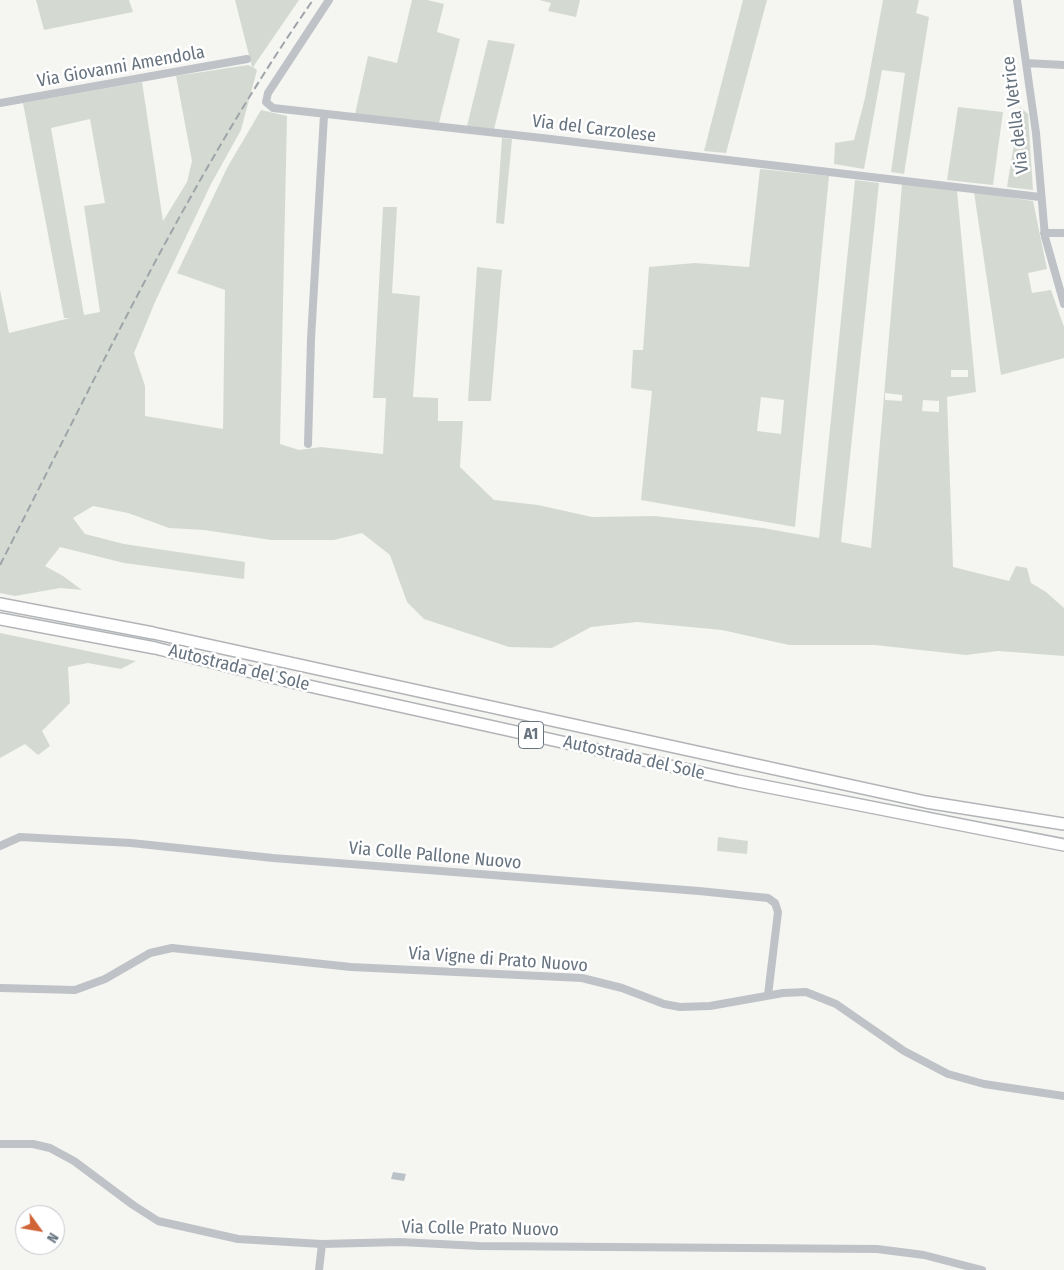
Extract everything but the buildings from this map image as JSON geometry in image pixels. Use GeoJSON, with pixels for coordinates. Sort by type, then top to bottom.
{"type":"FeatureCollection","features":[{"type":"Feature","properties":{"kind":"highway","name":"Autostrada del Sole"},"geometry":{"type":"LineString","coordinates":[[0,604],[153,633],[926,802],[1064,824]]}},
{"type":"Feature","properties":{"kind":"highway","name":"Autostrada del Sole"},"geometry":{"type":"LineString","coordinates":[[0,619],[155,648],[310,686],[738,782],[1064,846]]}},
{"type":"Feature","properties":{"kind":"street","name":"Via del Carzolese"},"geometry":{"type":"LineString","coordinates":[[329,0],[266,100],[267,104],[275,109],[1040,196]]}},
{"type":"Feature","properties":{"kind":"street","name":"Via della Vetrice"},"geometry":{"type":"LineString","coordinates":[[1017,0],[1036,133],[1044,233],[1064,304]]}},
{"type":"Feature","properties":{"kind":"street","name":"Via Giovanni Amendola"},"geometry":{"type":"LineString","coordinates":[[0,103],[247,59]]}},
{"type":"Feature","properties":{"kind":"street"},"geometry":{"type":"LineString","coordinates":[[1026,63],[1064,65]]}},
{"type":"Feature","properties":{"kind":"street"},"geometry":{"type":"LineString","coordinates":[[308,444],[311,339],[324,115]]}},
{"type":"Feature","properties":{"kind":"street"},"geometry":{"type":"LineString","coordinates":[[1044,233],[1064,233]]}},
{"type":"Feature","properties":{"kind":"street","name":"Via Colle Pallone Nuovo"},"geometry":{"type":"LineString","coordinates":[[0,846],[20,837],[131,843],[282,859],[768,898],[776,905],[778,913],[768,995]]}},
{"type":"Feature","properties":{"kind":"street","name":"Via Vigne di Prato Nuovo"},"geometry":{"type":"LineString","coordinates":[[0,988],[75,990],[105,980],[150,953],[166,948],[179,948],[351,967],[582,978],[614,986],[664,1004],[680,1006],[729,1003],[768,995],[806,992],[836,1004],[904,1051],[948,1074],[984,1084],[1064,1096]]}},
{"type":"Feature","properties":{"kind":"street","name":"Via Colle Prato Nuovo"},"geometry":{"type":"LineString","coordinates":[[0,1144],[33,1144],[58,1151],[133,1205],[164,1223],[238,1239],[322,1244],[400,1242],[479,1246],[877,1249],[924,1255],[982,1270]]}},
{"type":"Feature","properties":{"kind":"street"},"geometry":{"type":"LineString","coordinates":[[319,1270],[322,1244]]}},
{"type":"Feature","properties":{"kind":"shaded area"},"geometry":{"type":"Polygon","coordinates":[[[36,0],[129,0],[133,12],[44,30],[36,0]]]}},
{"type":"Feature","properties":{"kind":"shaded area"},"geometry":{"type":"Polygon","coordinates":[[[235,0],[299,0],[253,67],[257,70],[241,130],[211,184],[155,302],[134,353],[145,386],[145,416],[223,429],[225,290],[177,273],[227,168],[261,110],[287,116],[280,444],[299,450],[321,447],[383,454],[386,398],[373,398],[383,207],[397,207],[392,293],[420,296],[413,397],[438,398],[438,421],[463,421],[460,467],[494,500],[538,505],[592,517],[654,516],[763,528],[819,538],[855,180],[879,183],[841,542],[871,548],[902,184],[957,191],[976,392],[947,397],[953,567],[1009,581],[1016,566],[1027,568],[1031,583],[1046,592],[1064,608],[1064,656],[998,651],[966,655],[875,645],[789,645],[722,630],[637,622],[591,627],[552,648],[509,647],[424,619],[407,602],[390,555],[362,533],[334,540],[271,540],[204,530],[169,528],[128,513],[93,506],[73,518],[85,534],[124,544],[245,562],[244,579],[124,563],[60,547],[45,566],[82,590],[60,588],[15,596],[0,593],[0,290],[9,333],[70,318],[64,318],[23,103],[142,82],[163,221],[187,182],[192,161],[176,76],[248,65],[252,67],[235,0]],[[90,119],[51,128],[84,315],[100,312],[84,206],[105,203],[90,119]],[[951,370],[951,377],[968,377],[968,370],[951,370]],[[885,393],[885,400],[902,401],[902,395],[885,393]],[[923,400],[922,411],[939,412],[939,401],[923,400]]]}},
{"type":"Feature","properties":{"kind":"shaded area"},"geometry":{"type":"Polygon","coordinates":[[[412,0],[427,0],[444,4],[437,32],[460,39],[439,123],[355,114],[368,56],[397,63],[412,0]]]}},
{"type":"Feature","properties":{"kind":"shaded area"},"geometry":{"type":"Polygon","coordinates":[[[539,0],[580,0],[576,17],[548,11],[551,3],[539,0]]]}},
{"type":"Feature","properties":{"kind":"shaded area"},"geometry":{"type":"Polygon","coordinates":[[[743,0],[767,0],[726,153],[704,151],[743,0]]]}},
{"type":"Feature","properties":{"kind":"shaded area"},"geometry":{"type":"Polygon","coordinates":[[[883,0],[919,0],[916,13],[929,17],[904,174],[891,172],[905,73],[882,70],[864,169],[834,164],[835,143],[854,140],[865,98],[883,0]]]}},
{"type":"Feature","properties":{"kind":"shaded area"},"geometry":{"type":"Polygon","coordinates":[[[488,40],[515,44],[494,129],[467,126],[488,40]]]}},
{"type":"Feature","properties":{"kind":"shaded area"},"geometry":{"type":"Polygon","coordinates":[[[958,107],[1003,112],[993,185],[947,180],[958,107]]]}},
{"type":"Feature","properties":{"kind":"shaded area"},"geometry":{"type":"Polygon","coordinates":[[[1020,107],[1028,114],[1033,190],[1007,187],[1020,107]]]}},
{"type":"Feature","properties":{"kind":"shaded area"},"geometry":{"type":"Polygon","coordinates":[[[502,138],[512,139],[504,224],[496,223],[502,138]]]}},
{"type":"Feature","properties":{"kind":"shaded area"},"geometry":{"type":"Polygon","coordinates":[[[760,169],[829,176],[795,527],[641,500],[652,391],[631,388],[633,350],[643,350],[649,267],[695,263],[749,267],[760,169]],[[761,397],[757,431],[781,434],[784,400],[761,397]]]}},
{"type":"Feature","properties":{"kind":"shaded area"},"geometry":{"type":"Polygon","coordinates":[[[974,192],[1033,201],[1047,269],[1028,273],[1032,293],[1051,290],[1064,327],[1064,358],[1001,375],[974,192]]]}},
{"type":"Feature","properties":{"kind":"shaded area"},"geometry":{"type":"Polygon","coordinates":[[[477,267],[502,270],[491,401],[468,401],[477,267]]]}},
{"type":"Feature","properties":{"kind":"shaded area"},"geometry":{"type":"Polygon","coordinates":[[[0,633],[136,661],[121,669],[88,663],[68,667],[70,703],[42,731],[50,746],[38,755],[25,744],[0,758],[0,633]]]}},
{"type":"Feature","properties":{"kind":"shaded area"},"geometry":{"type":"Polygon","coordinates":[[[718,837],[748,841],[747,854],[717,851],[718,837]]]}},
{"type":"Feature","properties":{"kind":"shaded area"},"geometry":{"type":"Polygon","coordinates":[[[393,1172],[406,1174],[404,1181],[391,1179],[393,1172]]]}},
{"type":"Feature","properties":{"kind":"railway"},"geometry":{"type":"LineString","coordinates":[[0,565],[147,277],[186,206],[268,67],[313,0]]}}]}
